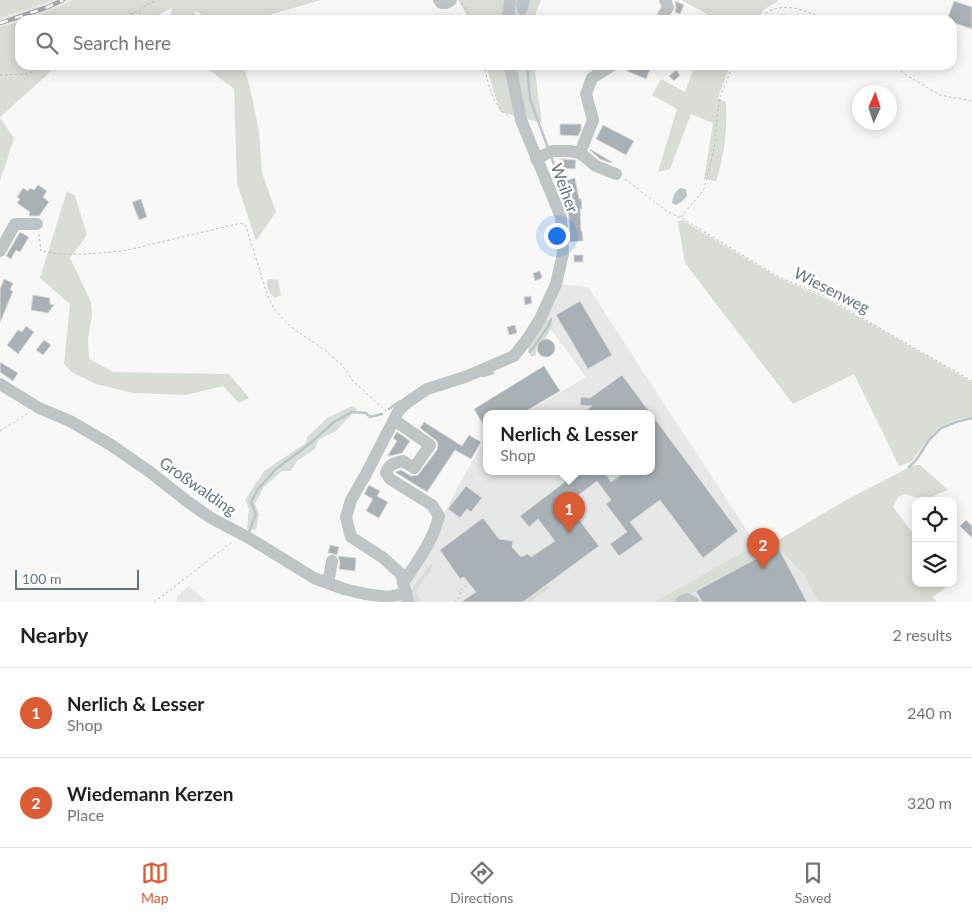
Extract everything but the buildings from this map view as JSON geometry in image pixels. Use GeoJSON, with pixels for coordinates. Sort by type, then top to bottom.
{"type":"FeatureCollection","features":[{"type":"Feature","properties":{"kind":"street"},"geometry":{"type":"LineString","coordinates":[[439,0],[441,3],[446,3],[451,0]]}},
{"type":"Feature","properties":{"kind":"street"},"geometry":{"type":"LineString","coordinates":[[508,15],[510,0]]}},
{"type":"Feature","properties":{"kind":"street"},"geometry":{"type":"LineString","coordinates":[[664,15],[668,7],[665,0]]}},
{"type":"Feature","properties":{"kind":"street"},"geometry":{"type":"LineString","coordinates":[[511,70],[521,120],[544,155]]}},
{"type":"Feature","properties":{"kind":"street","name":"Weiher"},"geometry":{"type":"LineString","coordinates":[[580,153],[593,120],[586,94],[592,78],[605,70]]}},
{"type":"Feature","properties":{"kind":"street","name":"Weiher"},"geometry":{"type":"LineString","coordinates":[[405,593],[401,574],[382,557],[351,537],[346,517],[351,500],[399,410],[427,389],[465,377],[514,356],[540,319],[556,284],[562,254],[561,217],[544,155],[570,151],[580,153],[596,166],[616,174]]}},
{"type":"Feature","properties":{"kind":"street"},"geometry":{"type":"LineString","coordinates":[[0,251],[15,224],[37,224]]}},
{"type":"Feature","properties":{"kind":"street","name":"Großwalding"},"geometry":{"type":"LineString","coordinates":[[0,384],[39,408],[70,421],[111,445],[211,518],[242,534],[314,578],[344,590],[372,595],[388,597],[405,593]]}},
{"type":"Feature","properties":{"kind":"street"},"geometry":{"type":"LineString","coordinates":[[394,420],[430,445],[414,468],[403,460],[394,463],[388,468],[386,473],[390,479],[432,505],[439,516],[436,527],[405,593]]}},
{"type":"Feature","properties":{"kind":"street"},"geometry":{"type":"LineString","coordinates":[[328,583],[332,560]]}},
{"type":"Feature","properties":{"kind":"street"},"geometry":{"type":"LineString","coordinates":[[681,602],[688,598],[693,602]]}},
{"type":"Feature","properties":{"kind":"path"},"geometry":{"type":"LineString","coordinates":[[128,15],[156,0]]}},
{"type":"Feature","properties":{"kind":"path"},"geometry":{"type":"LineString","coordinates":[[460,0],[470,15]]}},
{"type":"Feature","properties":{"kind":"path"},"geometry":{"type":"LineString","coordinates":[[790,5],[804,8],[816,15]]}},
{"type":"Feature","properties":{"kind":"path"},"geometry":{"type":"LineString","coordinates":[[761,15],[771,8]]}},
{"type":"Feature","properties":{"kind":"path"},"geometry":{"type":"LineString","coordinates":[[0,75],[27,74],[37,70]]}},
{"type":"Feature","properties":{"kind":"path"},"geometry":{"type":"LineString","coordinates":[[485,70],[495,104],[510,117],[521,120]]}},
{"type":"Feature","properties":{"kind":"path"},"geometry":{"type":"LineString","coordinates":[[681,218],[704,189],[714,149],[719,100],[731,70]]}},
{"type":"Feature","properties":{"kind":"path"},"geometry":{"type":"LineString","coordinates":[[900,70],[940,95],[972,101]]}},
{"type":"Feature","properties":{"kind":"path","name":"Wiesenweg"},"geometry":{"type":"LineString","coordinates":[[616,174],[668,212],[779,277],[824,296],[972,381]]}},
{"type":"Feature","properties":{"kind":"path"},"geometry":{"type":"LineString","coordinates":[[37,224],[41,251],[58,254],[87,254],[124,251],[241,223],[246,226],[267,294],[274,309],[291,327],[326,351],[342,365],[353,381],[394,420]]}},
{"type":"Feature","properties":{"kind":"path"},"geometry":{"type":"LineString","coordinates":[[0,431],[39,408]]}},
{"type":"Feature","properties":{"kind":"path"},"geometry":{"type":"LineString","coordinates":[[154,602],[242,534]]}},
{"type":"Feature","properties":{"kind":"path"},"geometry":{"type":"LineString","coordinates":[[454,602],[459,598],[461,589],[470,584]]}},
{"type":"Feature","properties":{"kind":"shaded area"},"geometry":{"type":"Polygon","coordinates":[[[0,0],[53,0],[0,18],[0,0]]]}},
{"type":"Feature","properties":{"kind":"shaded area"},"geometry":{"type":"Polygon","coordinates":[[[53,0],[72,0],[37,15],[15,15],[15,22],[0,27],[0,18],[53,0]]]}},
{"type":"Feature","properties":{"kind":"shaded area"},"geometry":{"type":"Polygon","coordinates":[[[73,0],[321,0],[268,15],[203,15],[194,11],[196,15],[171,15],[172,8],[158,15],[38,15],[73,0]]]}},
{"type":"Feature","properties":{"kind":"shaded area"},"geometry":{"type":"Polygon","coordinates":[[[458,0],[541,0],[535,15],[467,15],[458,0]]]}},
{"type":"Feature","properties":{"kind":"shaded area"},"geometry":{"type":"Polygon","coordinates":[[[517,0],[530,0],[525,15],[519,14],[516,6],[517,0]]]}},
{"type":"Feature","properties":{"kind":"shaded area"},"geometry":{"type":"Polygon","coordinates":[[[682,0],[778,0],[763,10],[760,15],[708,15],[682,0]]]}},
{"type":"Feature","properties":{"kind":"shaded area"},"geometry":{"type":"Polygon","coordinates":[[[15,22],[15,70],[52,70],[0,117],[0,27],[15,22]]]}},
{"type":"Feature","properties":{"kind":"shaded area"},"geometry":{"type":"Polygon","coordinates":[[[209,70],[245,70],[250,88],[259,131],[262,173],[276,212],[256,241],[237,183],[234,89],[209,70]]]}},
{"type":"Feature","properties":{"kind":"shaded area"},"geometry":{"type":"Polygon","coordinates":[[[487,70],[535,70],[542,123],[500,112],[487,70]]]}},
{"type":"Feature","properties":{"kind":"shaded area"},"geometry":{"type":"Polygon","coordinates":[[[693,70],[728,70],[718,98],[726,102],[726,123],[725,142],[716,181],[704,179],[713,123],[691,114],[670,169],[658,172],[677,109],[652,95],[661,79],[685,92],[693,70]]]}},
{"type":"Feature","properties":{"kind":"shaded area"},"geometry":{"type":"Polygon","coordinates":[[[0,118],[14,138],[0,181],[0,118]]]}},
{"type":"Feature","properties":{"kind":"shaded area"},"geometry":{"type":"Polygon","coordinates":[[[680,188],[686,189],[687,196],[676,205],[672,203],[673,198],[680,188]]]}},
{"type":"Feature","properties":{"kind":"shaded area"},"geometry":{"type":"Polygon","coordinates":[[[67,191],[75,196],[87,235],[70,258],[91,302],[92,315],[88,339],[89,359],[114,372],[229,374],[249,398],[239,403],[223,386],[186,395],[133,393],[96,384],[73,373],[64,364],[70,304],[40,278],[67,191]]]}},
{"type":"Feature","properties":{"kind":"shaded area"},"geometry":{"type":"Polygon","coordinates":[[[682,220],[779,278],[823,297],[972,382],[972,417],[956,420],[939,427],[911,462],[899,466],[854,374],[793,404],[685,263],[678,222],[682,220]]]}},
{"type":"Feature","properties":{"kind":"shaded area"},"geometry":{"type":"Polygon","coordinates":[[[268,279],[278,280],[281,295],[275,298],[271,294],[267,287],[268,279]]]}},
{"type":"Feature","properties":{"kind":"shaded area"},"geometry":{"type":"Polygon","coordinates":[[[557,284],[588,287],[759,549],[782,538],[839,602],[392,602],[483,443],[483,475],[655,475],[655,410],[531,410],[586,377],[544,320],[557,284]]]}},
{"type":"Feature","properties":{"kind":"shaded area"},"geometry":{"type":"Polygon","coordinates":[[[546,318],[553,324],[546,337],[537,345],[536,355],[532,357],[528,351],[529,344],[546,318]]]}},
{"type":"Feature","properties":{"kind":"shaded area"},"geometry":{"type":"Polygon","coordinates":[[[352,406],[357,409],[336,431],[318,440],[315,449],[297,461],[291,471],[282,471],[264,487],[255,504],[259,514],[256,530],[247,529],[249,509],[245,500],[264,471],[306,443],[307,437],[327,418],[352,406]]]}},
{"type":"Feature","properties":{"kind":"shaded area"},"geometry":{"type":"Polygon","coordinates":[[[914,465],[920,465],[948,490],[930,497],[914,497],[905,494],[898,497],[893,507],[912,532],[912,587],[946,587],[933,597],[937,602],[821,602],[817,599],[804,574],[778,548],[675,602],[655,602],[756,545],[759,549],[782,538],[848,499],[914,465]]]}},
{"type":"Feature","properties":{"kind":"shaded area"},"geometry":{"type":"Polygon","coordinates":[[[431,564],[433,567],[417,589],[416,593],[421,602],[413,602],[408,594],[431,564]]]}},
{"type":"Feature","properties":{"kind":"shaded area"},"geometry":{"type":"Polygon","coordinates":[[[547,585],[550,588],[530,602],[523,602],[547,585]]]}},
{"type":"Feature","properties":{"kind":"shaded area"},"geometry":{"type":"Polygon","coordinates":[[[189,586],[207,602],[177,602],[177,596],[189,586]]]}},
{"type":"Feature","properties":{"kind":"waterway"},"geometry":{"type":"LineString","coordinates":[[527,70],[530,99],[548,148]]}},
{"type":"Feature","properties":{"kind":"waterway"},"geometry":{"type":"LineString","coordinates":[[551,155],[554,165]]}},
{"type":"Feature","properties":{"kind":"waterway"},"geometry":{"type":"LineString","coordinates":[[530,352],[549,325],[551,319]]}},
{"type":"Feature","properties":{"kind":"waterway"},"geometry":{"type":"LineString","coordinates":[[483,376],[493,373]]}},
{"type":"Feature","properties":{"kind":"waterway"},"geometry":{"type":"LineString","coordinates":[[389,409],[400,401]]}},
{"type":"Feature","properties":{"kind":"waterway"},"geometry":{"type":"LineString","coordinates":[[249,532],[256,514],[251,502],[258,489],[276,469],[307,446],[334,422],[352,412],[366,413],[370,417],[382,414]]}},
{"type":"Feature","properties":{"kind":"waterway"},"geometry":{"type":"LineString","coordinates":[[909,467],[917,459],[929,440],[941,428],[972,418]]}},
{"type":"Feature","properties":{"kind":"railway"},"geometry":{"type":"LineString","coordinates":[[24,15],[63,0]]}},
{"type":"Feature","properties":{"kind":"railway"},"geometry":{"type":"LineString","coordinates":[[0,23],[15,18]]}},
{"type":"Feature","properties":{"kind":"place","name":"Nerlich & Lesser"},"geometry":{"type":"Point","coordinates":[569,533]}},
{"type":"Feature","properties":{"kind":"place","name":"Wiedemann Kerzen"},"geometry":{"type":"Point","coordinates":[763,569]}}]}
